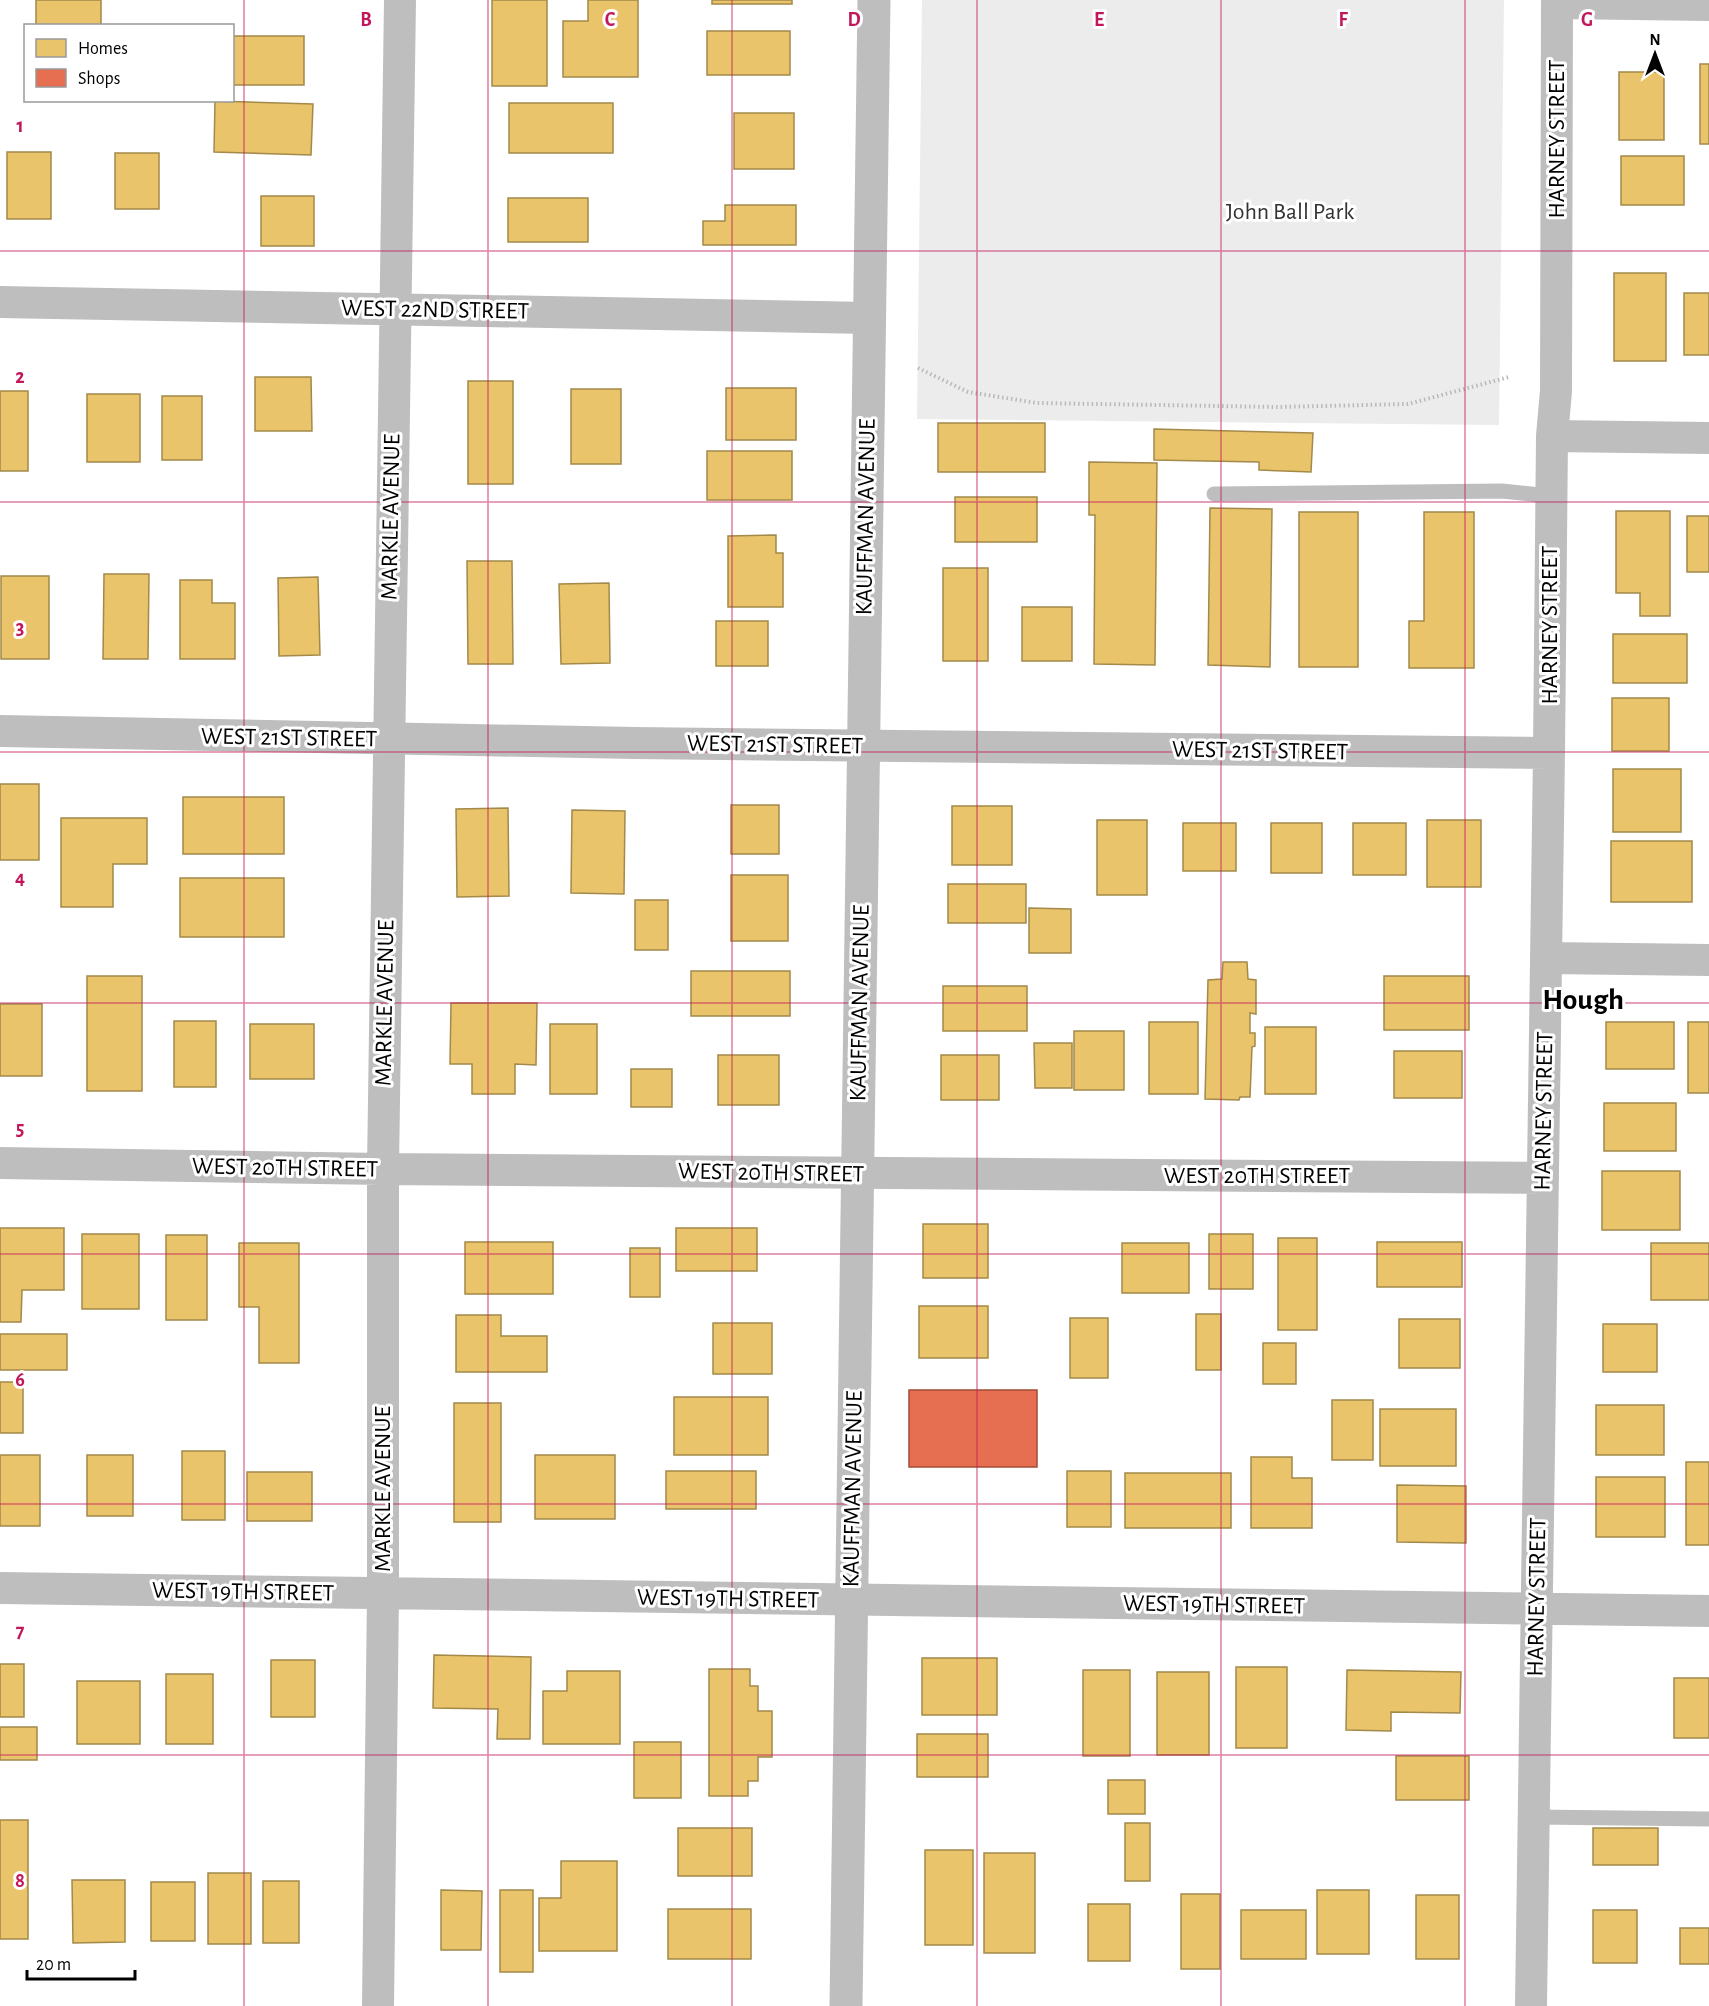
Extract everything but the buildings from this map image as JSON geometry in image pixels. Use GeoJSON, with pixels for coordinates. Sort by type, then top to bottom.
{"type":"FeatureCollection","features":[{"type":"Feature","properties":{"kind":"street","name":"MARKLE AVENUE"},"geometry":{"type":"LineString","coordinates":[[378,2006],[383,1594],[383,1169],[400,0]]}},
{"type":"Feature","properties":{"kind":"street","name":"KAUFFMAN AVENUE"},"geometry":{"type":"LineString","coordinates":[[846,2006],[874,0]]}},
{"type":"Feature","properties":{"kind":"street"},"geometry":{"type":"LineString","coordinates":[[1557,2],[1709,5]]}},
{"type":"Feature","properties":{"kind":"street","name":"HARNEY STREET"},"geometry":{"type":"LineString","coordinates":[[1531,2006],[1551,496],[1552,436],[1556,391],[1557,2]]}},
{"type":"Feature","properties":{"kind":"street","name":"WEST 22ND STREET"},"geometry":{"type":"LineString","coordinates":[[0,302],[869,318]]}},
{"type":"Feature","properties":{"kind":"street"},"geometry":{"type":"LineString","coordinates":[[1552,436],[1709,438]]}},
{"type":"Feature","properties":{"kind":"street","name":"WEST 21ST STREET"},"geometry":{"type":"LineString","coordinates":[[0,731],[388,740],[1549,753]]}},
{"type":"Feature","properties":{"kind":"street"},"geometry":{"type":"LineString","coordinates":[[1546,958],[1709,960]]}},
{"type":"Feature","properties":{"kind":"street","name":"WEST 20TH STREET"},"geometry":{"type":"LineString","coordinates":[[0,1163],[858,1174],[1543,1178]]}},
{"type":"Feature","properties":{"kind":"street","name":"WEST 19TH STREET"},"geometry":{"type":"LineString","coordinates":[[0,1588],[1709,1611]]}},
{"type":"Feature","properties":{"kind":"lane"},"geometry":{"type":"LineString","coordinates":[[1214,494],[1502,491],[1551,496]]}},
{"type":"Feature","properties":{"kind":"lane"},"geometry":{"type":"LineString","coordinates":[[1534,1817],[1709,1819]]}},
{"type":"Feature","properties":{"kind":"path"},"geometry":{"type":"LineString","coordinates":[[918,368],[968,392],[1037,403],[1256,407],[1408,404],[1509,377]]}},
{"type":"Feature","properties":{"kind":"green space","name":"John Ball Park"},"geometry":{"type":"Polygon","coordinates":[[[922,0],[1504,0],[1499,425],[917,419],[922,0]]]}},
{"type":"Feature","properties":{"kind":"district","name":"Hough"},"geometry":{"type":"Point","coordinates":[1583,1000]}}]}
